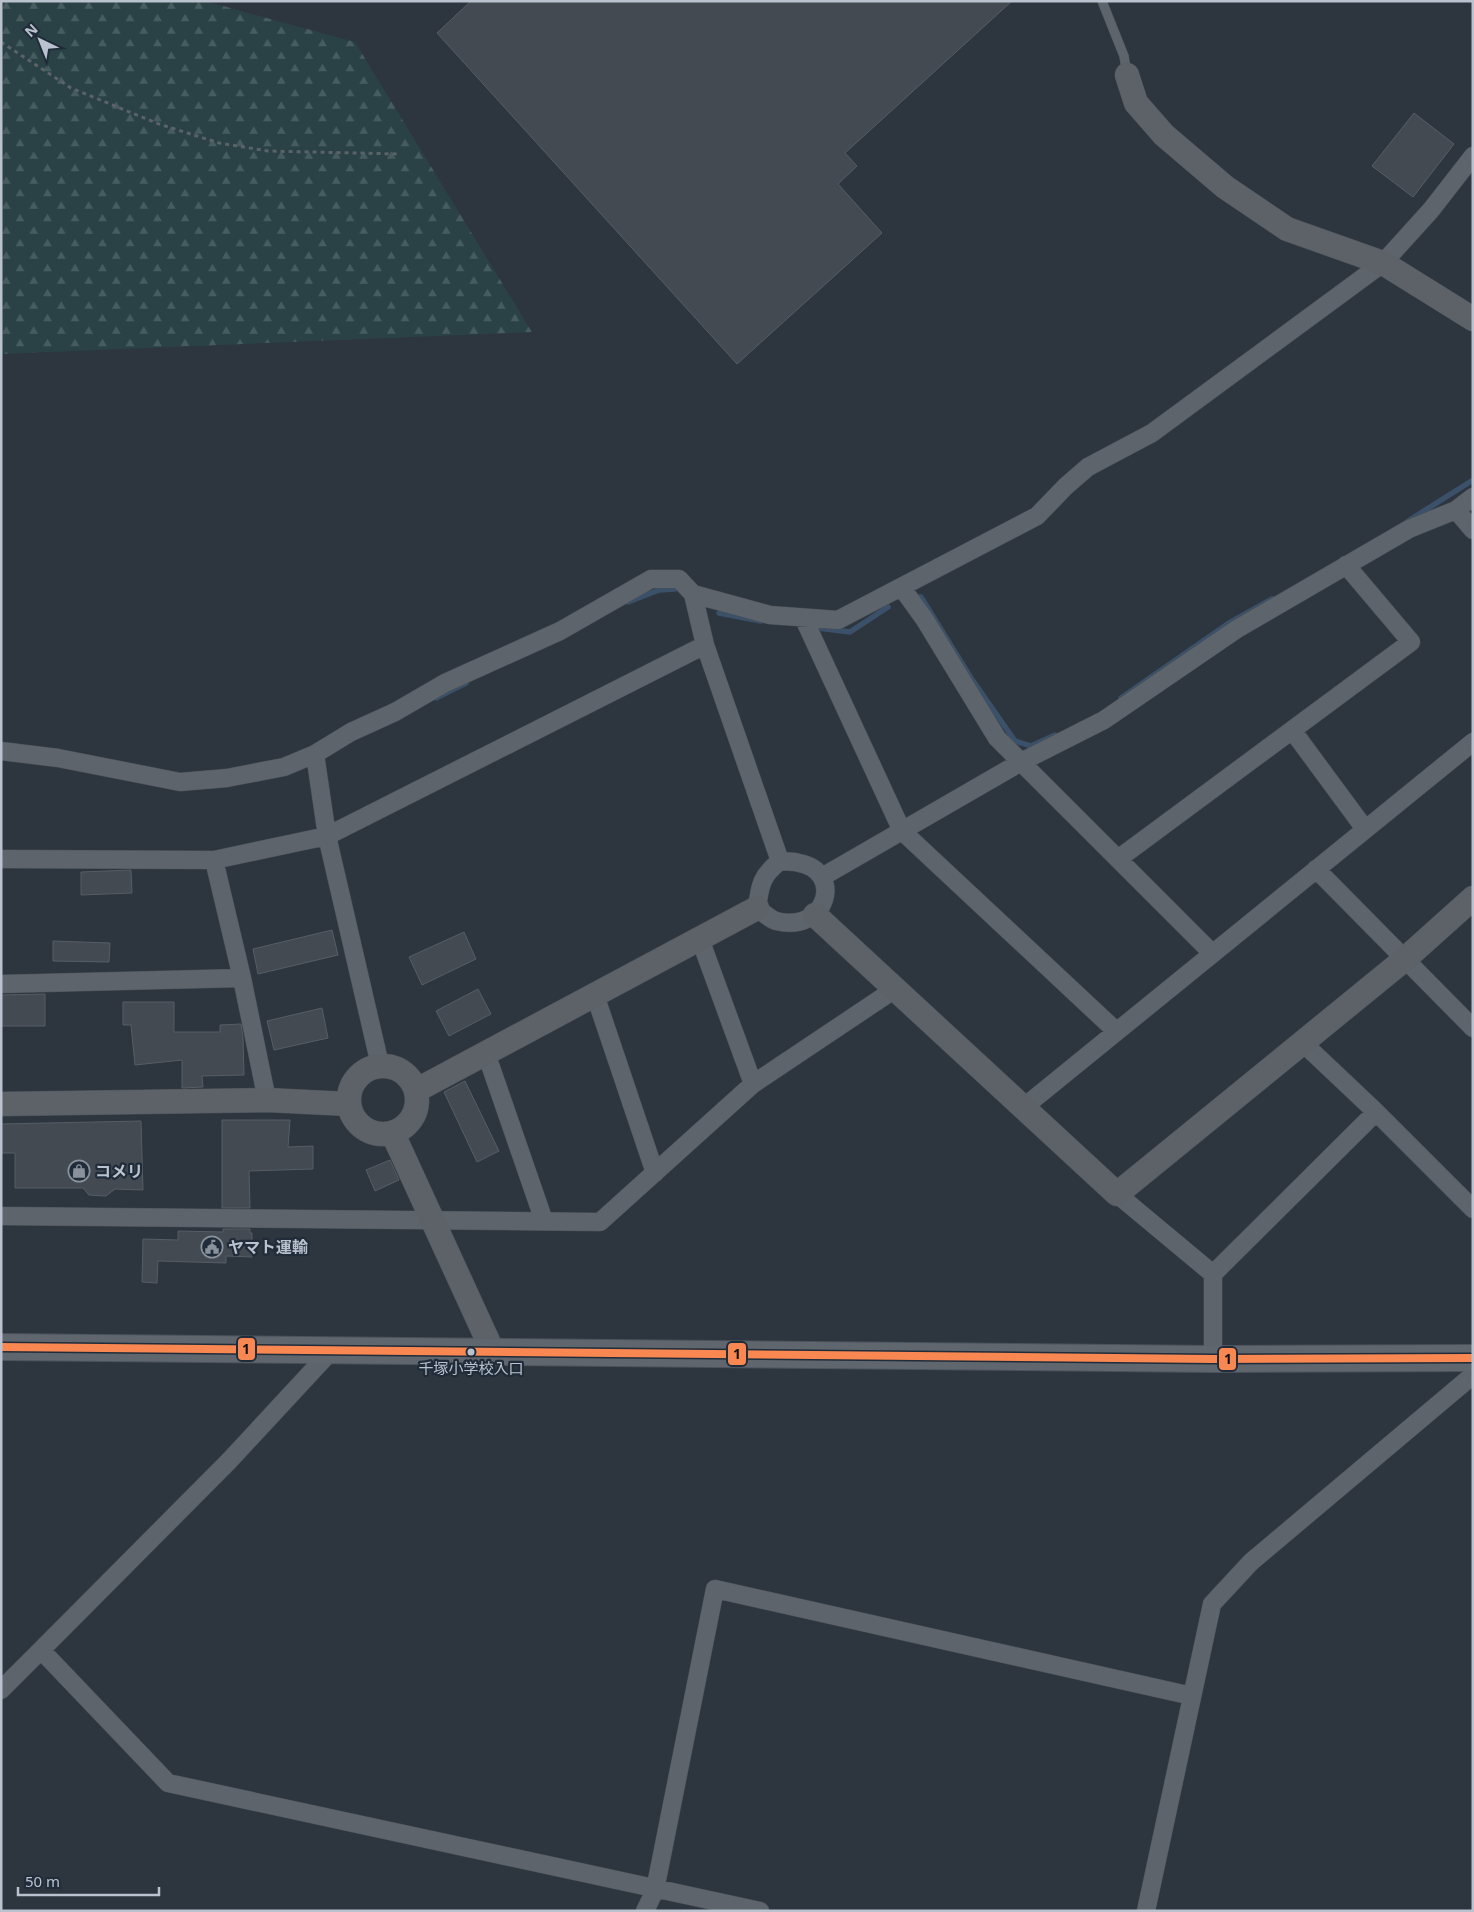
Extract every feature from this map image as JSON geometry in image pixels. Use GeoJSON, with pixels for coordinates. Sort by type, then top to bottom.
{"type":"FeatureCollection","features":[{"type":"Feature","properties":{"kind":"main road"},"geometry":{"type":"LineString","coordinates":[[1,1347],[1213,1359],[1473,1358]]}},
{"type":"Feature","properties":{"kind":"street"},"geometry":{"type":"LineString","coordinates":[[1128,75],[1136,103],[1164,135],[1225,188],[1286,229],[1383,263],[1473,319]]}},
{"type":"Feature","properties":{"kind":"street"},"geometry":{"type":"LineString","coordinates":[[693,594],[770,615],[838,620],[1037,516],[1088,466],[1152,433],[1383,263],[1431,210],[1473,156]]}},
{"type":"Feature","properties":{"kind":"street"},"geometry":{"type":"LineString","coordinates":[[822,877],[1021,762],[1104,720],[1237,629],[1409,529],[1456,510],[1473,497]]}},
{"type":"Feature","properties":{"kind":"street"},"geometry":{"type":"LineString","coordinates":[[1456,510],[1473,530]]}},
{"type":"Feature","properties":{"kind":"street"},"geometry":{"type":"LineString","coordinates":[[1118,859],[1411,642],[1346,565]]}},
{"type":"Feature","properties":{"kind":"street"},"geometry":{"type":"LineString","coordinates":[[1,751],[58,758],[180,782],[227,778],[284,767],[315,754],[351,732],[395,712],[445,683],[560,631],[651,579],[679,579],[693,594],[705,645],[780,862]]}},
{"type":"Feature","properties":{"kind":"street"},"geometry":{"type":"LineString","coordinates":[[902,588],[925,620],[997,738],[1212,953]]}},
{"type":"Feature","properties":{"kind":"street"},"geometry":{"type":"LineString","coordinates":[[804,619],[902,830],[1116,1032]]}},
{"type":"Feature","properties":{"kind":"street"},"geometry":{"type":"LineString","coordinates":[[1,859],[214,860],[327,836],[705,645]]}},
{"type":"Feature","properties":{"kind":"street"},"geometry":{"type":"LineString","coordinates":[[1292,730],[1365,829]]}},
{"type":"Feature","properties":{"kind":"street"},"geometry":{"type":"LineString","coordinates":[[1024,1107],[1473,742]]}},
{"type":"Feature","properties":{"kind":"street"},"geometry":{"type":"LineString","coordinates":[[315,754],[327,836],[380,1065]]}},
{"type":"Feature","properties":{"kind":"street"},"geometry":{"type":"LineString","coordinates":[[214,860],[242,978],[267,1100]]}},
{"type":"Feature","properties":{"kind":"street"},"geometry":{"type":"LineString","coordinates":[[780,862],[800,863],[813,869],[822,877],[826,888],[822,906],[816,915],[801,923],[775,921],[757,908],[759,892],[766,872],[780,862]]}},
{"type":"Feature","properties":{"kind":"street"},"geometry":{"type":"LineString","coordinates":[[1316,869],[1473,1028]]}},
{"type":"Feature","properties":{"kind":"street"},"geometry":{"type":"LineString","coordinates":[[1118,1194],[1405,958],[1473,898]]}},
{"type":"Feature","properties":{"kind":"street"},"geometry":{"type":"LineString","coordinates":[[417,1090],[757,908]]}},
{"type":"Feature","properties":{"kind":"street"},"geometry":{"type":"LineString","coordinates":[[816,915],[1118,1194],[1213,1274]]}},
{"type":"Feature","properties":{"kind":"street"},"geometry":{"type":"LineString","coordinates":[[700,939],[753,1084]]}},
{"type":"Feature","properties":{"kind":"street"},"geometry":{"type":"LineString","coordinates":[[1,984],[242,978]]}},
{"type":"Feature","properties":{"kind":"street"},"geometry":{"type":"LineString","coordinates":[[1,1216],[600,1222],[753,1084],[894,989]]}},
{"type":"Feature","properties":{"kind":"street"},"geometry":{"type":"LineString","coordinates":[[595,995],[655,1173]]}},
{"type":"Feature","properties":{"kind":"street"},"geometry":{"type":"LineString","coordinates":[[1303,1043],[1376,1112],[1473,1209]]}},
{"type":"Feature","properties":{"kind":"street"},"geometry":{"type":"LineString","coordinates":[[486,1054],[544,1221]]}},
{"type":"Feature","properties":{"kind":"street"},"geometry":{"type":"LineString","coordinates":[[380,1065],[396,1068],[409,1076],[417,1090],[418,1108],[409,1124],[394,1134],[373,1134],[356,1123],[348,1104],[351,1086],[363,1072],[380,1065]]}},
{"type":"Feature","properties":{"kind":"street"},"geometry":{"type":"LineString","coordinates":[[1,1104],[267,1100],[348,1104]]}},
{"type":"Feature","properties":{"kind":"street"},"geometry":{"type":"LineString","coordinates":[[1213,1359],[1213,1274],[1376,1112]]}},
{"type":"Feature","properties":{"kind":"street"},"geometry":{"type":"LineString","coordinates":[[394,1134],[493,1352]]}},
{"type":"Feature","properties":{"kind":"street"},"geometry":{"type":"LineString","coordinates":[[1,1690],[229,1461],[331,1351]]}},
{"type":"Feature","properties":{"kind":"street"},"geometry":{"type":"LineString","coordinates":[[1146,1911],[1212,1604],[1251,1562],[1473,1374]]}},
{"type":"Feature","properties":{"kind":"street"},"geometry":{"type":"LineString","coordinates":[[645,1911],[655,1890],[715,1589],[1192,1696]]}},
{"type":"Feature","properties":{"kind":"street"},"geometry":{"type":"LineString","coordinates":[[41,1650],[168,1783],[655,1890],[760,1911]]}},
{"type":"Feature","properties":{"kind":"lane"},"geometry":{"type":"LineString","coordinates":[[1102,1],[1121,49],[1128,75]]}},
{"type":"Feature","properties":{"kind":"path"},"geometry":{"type":"LineString","coordinates":[[1,42],[71,88],[159,124],[219,143],[268,150],[399,154]]}},
{"type":"Feature","properties":{"kind":"green space"},"geometry":{"type":"Polygon","coordinates":[[[1,1],[205,1],[355,42],[532,332],[1,354],[1,1]]]}},
{"type":"Feature","properties":{"kind":"building"},"geometry":{"type":"Polygon","coordinates":[[[471,1],[1012,1],[845,153],[857,166],[838,184],[882,233],[737,364],[437,33],[471,1]]]}},
{"type":"Feature","properties":{"kind":"building"},"geometry":{"type":"Polygon","coordinates":[[[1414,113],[1454,144],[1413,197],[1372,166],[1414,113]]]}},
{"type":"Feature","properties":{"kind":"building"},"geometry":{"type":"Polygon","coordinates":[[[131,870],[132,893],[81,895],[81,872],[131,870]]]}},
{"type":"Feature","properties":{"kind":"building"},"geometry":{"type":"Polygon","coordinates":[[[332,930],[338,955],[258,974],[253,949],[332,930]]]}},
{"type":"Feature","properties":{"kind":"building"},"geometry":{"type":"Polygon","coordinates":[[[464,932],[476,959],[422,985],[409,957],[464,932]]]}},
{"type":"Feature","properties":{"kind":"building"},"geometry":{"type":"Polygon","coordinates":[[[53,941],[110,943],[109,962],[53,961],[53,941]]]}},
{"type":"Feature","properties":{"kind":"building"},"geometry":{"type":"Polygon","coordinates":[[[478,989],[491,1014],[449,1036],[436,1011],[478,989]]]}},
{"type":"Feature","properties":{"kind":"building"},"geometry":{"type":"Polygon","coordinates":[[[45,994],[45,1026],[1,1026],[1,995],[45,994]]]}},
{"type":"Feature","properties":{"kind":"building"},"geometry":{"type":"Polygon","coordinates":[[[123,1002],[174,1002],[174,1032],[220,1032],[220,1025],[241,1024],[244,1075],[202,1076],[203,1087],[182,1088],[182,1060],[135,1065],[131,1025],[123,1025],[123,1002]]]}},
{"type":"Feature","properties":{"kind":"building"},"geometry":{"type":"Polygon","coordinates":[[[322,1008],[328,1038],[274,1050],[267,1021],[322,1008]]]}},
{"type":"Feature","properties":{"kind":"building"},"geometry":{"type":"Polygon","coordinates":[[[465,1081],[499,1151],[477,1162],[444,1092],[465,1081]]]}},
{"type":"Feature","properties":{"kind":"building"},"geometry":{"type":"Polygon","coordinates":[[[222,1120],[290,1120],[288,1147],[313,1146],[313,1169],[249,1171],[250,1208],[222,1208],[222,1120]]]}},
{"type":"Feature","properties":{"kind":"building","name":"コメリ"},"geometry":{"type":"Polygon","coordinates":[[[141,1121],[143,1190],[115,1189],[106,1196],[89,1195],[83,1188],[15,1188],[15,1153],[1,1153],[1,1124],[141,1121]]]}},
{"type":"Feature","properties":{"kind":"building"},"geometry":{"type":"Polygon","coordinates":[[[390,1160],[399,1180],[375,1191],[366,1170],[390,1160]]]}},
{"type":"Feature","properties":{"kind":"building"},"geometry":{"type":"Polygon","coordinates":[[[223,1229],[250,1229],[250,1233],[252,1233],[252,1257],[226,1256],[226,1263],[158,1261],[157,1283],[142,1282],[143,1239],[178,1240],[178,1231],[223,1232],[223,1229]]]}},
{"type":"Feature","properties":{"kind":"waterway"},"geometry":{"type":"LineString","coordinates":[[1408,521],[1473,480]]}},
{"type":"Feature","properties":{"kind":"waterway"},"geometry":{"type":"LineString","coordinates":[[628,602],[659,590],[675,589]]}},
{"type":"Feature","properties":{"kind":"waterway"},"geometry":{"type":"LineString","coordinates":[[919,597],[921,597],[971,678],[1015,741],[1031,746],[1055,735]]}},
{"type":"Feature","properties":{"kind":"waterway"},"geometry":{"type":"LineString","coordinates":[[1121,698],[1229,623],[1272,599]]}},
{"type":"Feature","properties":{"kind":"waterway"},"geometry":{"type":"LineString","coordinates":[[810,627],[850,632],[888,607]]}},
{"type":"Feature","properties":{"kind":"waterway"},"geometry":{"type":"LineString","coordinates":[[719,613],[761,621]]}},
{"type":"Feature","properties":{"kind":"waterway"},"geometry":{"type":"LineString","coordinates":[[436,698],[466,683]]}},
{"type":"Feature","properties":{"kind":"transit line","name":"1"},"geometry":{"type":"LineString","coordinates":[[1,1347],[1213,1359],[1473,1358]]}},
{"type":"Feature","properties":{"kind":"place","name":"コメリ"},"geometry":{"type":"Point","coordinates":[79,1171]}},
{"type":"Feature","properties":{"kind":"place","name":"ヤマト運輸"},"geometry":{"type":"Point","coordinates":[212,1247]}},
{"type":"Feature","properties":{"kind":"place","name":"千塚小学校入口"},"geometry":{"type":"Point","coordinates":[471,1352]}}]}
